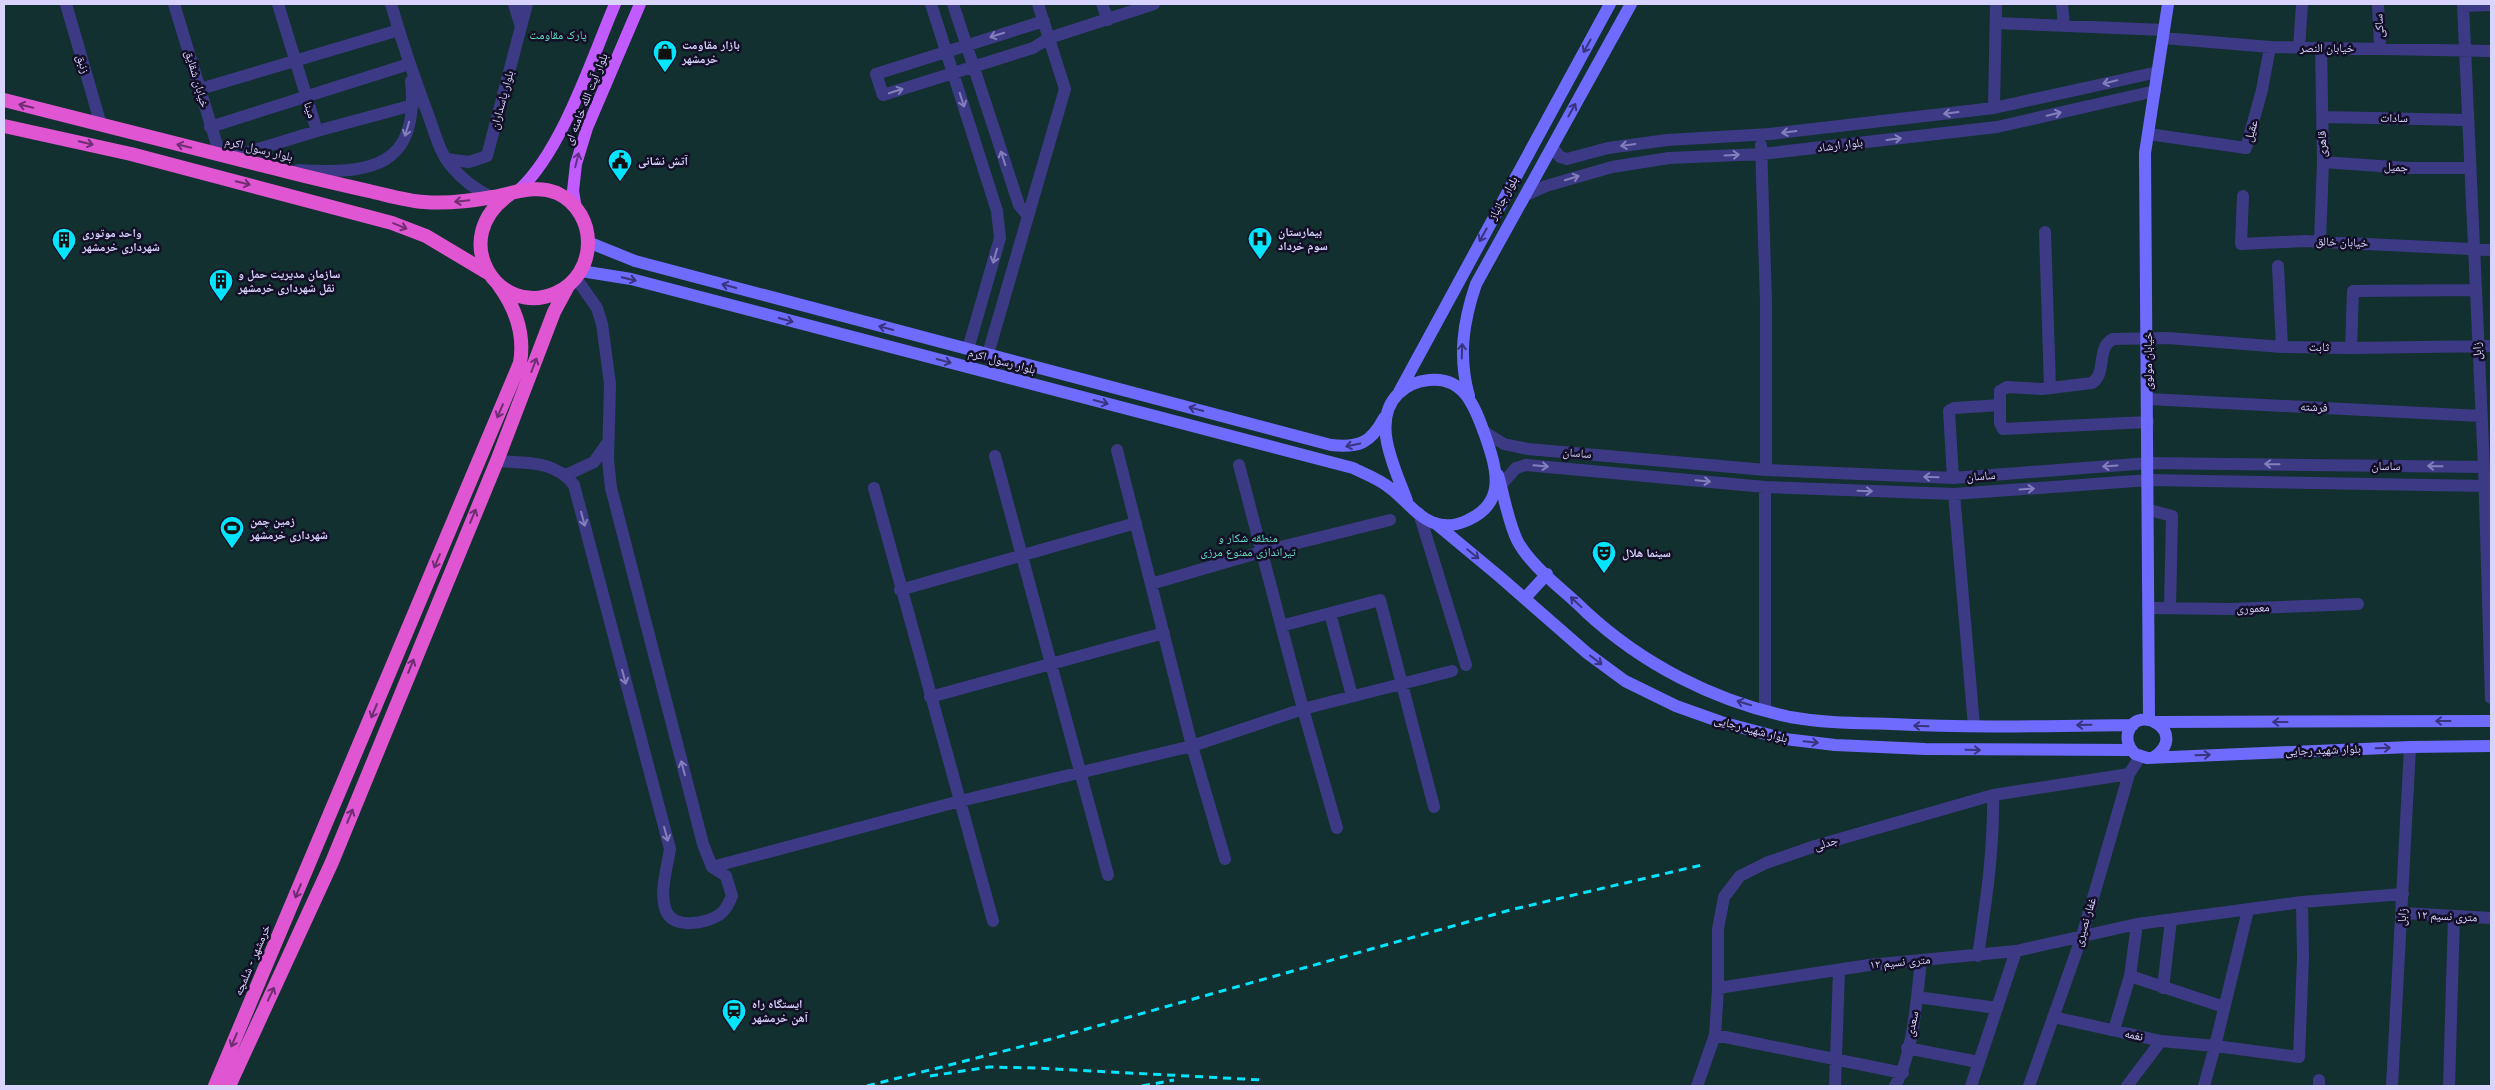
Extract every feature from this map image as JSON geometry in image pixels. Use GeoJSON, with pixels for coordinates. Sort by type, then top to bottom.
{"type":"FeatureCollection","features":[{"type":"Feature","properties":{"kind":"highway","name":"بلوار رسول اکرم"},"geometry":{"type":"LineString","coordinates":[[4,100],[279,169],[423,202],[490,197],[515,192]]}},
{"type":"Feature","properties":{"kind":"highway"},"geometry":{"type":"LineString","coordinates":[[4,126],[131,154],[392,223],[426,236],[489,273]]}},
{"type":"Feature","properties":{"kind":"highway"},"geometry":{"type":"LineString","coordinates":[[229,1086],[332,862],[497,462],[554,312],[575,278],[588,252],[587,230],[576,208],[556,193],[544,189],[515,192],[498,202],[488,214],[482,228],[480,244],[482,259],[489,273],[498,284],[511,293],[526,297],[548,296],[575,278]]}},
{"type":"Feature","properties":{"kind":"highway","name":"خرمشهر - شلمچه"},"geometry":{"type":"LineString","coordinates":[[215,1086],[520,363],[522,349],[516,316],[510,299],[498,284]]}},
{"type":"Feature","properties":{"kind":"main road","name":"بلوار آیت الله خامنه ای"},"geometry":{"type":"LineString","coordinates":[[515,192],[530,180],[565,122],[615,4]]}},
{"type":"Feature","properties":{"kind":"main road","name":"بلوار آیت الله خامنه ای"},"geometry":{"type":"LineString","coordinates":[[576,208],[573,192],[576,164],[587,128],[640,4]]}},
{"type":"Feature","properties":{"kind":"main road","name":"بلوار جانباز"},"geometry":{"type":"LineString","coordinates":[[1398,394],[1610,4]]}},
{"type":"Feature","properties":{"kind":"main road","name":"بلوار جانباز"},"geometry":{"type":"LineString","coordinates":[[1470,398],[1463,375],[1464,321],[1476,284],[1631,4]]}},
{"type":"Feature","properties":{"kind":"main road","name":"خیابان مولوی"},"geometry":{"type":"LineString","coordinates":[[2153,720],[2149,608],[2145,153],[2168,4]]}},
{"type":"Feature","properties":{"kind":"main road","name":"بلوار رسول اکرم"},"geometry":{"type":"LineString","coordinates":[[588,242],[635,261],[1331,445],[1350,447],[1365,442],[1377,431],[1387,413]]}},
{"type":"Feature","properties":{"kind":"main road","name":"بلوار رسول اکرم"},"geometry":{"type":"LineString","coordinates":[[575,278],[631,279],[1353,468],[1388,486],[1407,501]]}},
{"type":"Feature","properties":{"kind":"main road"},"geometry":{"type":"LineString","coordinates":[[1006,378],[1011,360]]}},
{"type":"Feature","properties":{"kind":"main road"},"geometry":{"type":"LineString","coordinates":[[1438,379],[1461,388],[1470,398],[1495,464],[1494,493],[1487,506],[1476,516],[1465,522],[1448,525],[1435,523],[1419,513],[1407,501],[1385,429],[1387,413],[1398,394],[1410,385],[1438,379]]}},
{"type":"Feature","properties":{"kind":"main road","name":"بلوار شهید رجایی"},"geometry":{"type":"LineString","coordinates":[[1495,464],[1518,541],[1531,559],[1606,630],[1646,660],[1690,683],[1730,699],[1790,717],[1838,722],[1974,726],[2133,725]]}},
{"type":"Feature","properties":{"kind":"main road","name":"بلوار شهید رجایی"},"geometry":{"type":"LineString","coordinates":[[1435,523],[1587,653],[1625,681],[1676,706],[1712,719],[1785,739],[1835,745],[2136,754]]}},
{"type":"Feature","properties":{"kind":"main road"},"geometry":{"type":"LineString","coordinates":[[1524,598],[1547,574]]}},
{"type":"Feature","properties":{"kind":"main road"},"geometry":{"type":"LineString","coordinates":[[2153,720],[2163,728],[2166,736],[2165,745],[2161,752],[2154,757],[2136,754],[2128,742],[2128,733],[2133,725],[2140,720],[2153,720],[2491,721]]}},
{"type":"Feature","properties":{"kind":"main road","name":"بلوار شهید رجایی"},"geometry":{"type":"LineString","coordinates":[[2154,757],[2410,747],[2491,746]]}},
{"type":"Feature","properties":{"kind":"street","name":"زنبق"},"geometry":{"type":"LineString","coordinates":[[66,4],[101,125]]}},
{"type":"Feature","properties":{"kind":"street","name":"خیابان شقایق"},"geometry":{"type":"LineString","coordinates":[[174,4],[210,127],[226,156]]}},
{"type":"Feature","properties":{"kind":"street","name":"مینا"},"geometry":{"type":"LineString","coordinates":[[226,156],[317,131],[278,4]]}},
{"type":"Feature","properties":{"kind":"street"},"geometry":{"type":"LineString","coordinates":[[391,4],[409,64],[440,149],[446,159],[465,180],[478,191],[490,197]]}},
{"type":"Feature","properties":{"kind":"street"},"geometry":{"type":"LineString","coordinates":[[514,4],[521,27]]}},
{"type":"Feature","properties":{"kind":"street","name":"بلوار پاسداران"},"geometry":{"type":"LineString","coordinates":[[446,159],[469,162],[487,156],[527,4]]}},
{"type":"Feature","properties":{"kind":"street"},"geometry":{"type":"LineString","coordinates":[[931,4],[997,211],[1000,238],[968,349]]}},
{"type":"Feature","properties":{"kind":"street"},"geometry":{"type":"LineString","coordinates":[[953,4],[1018,204],[1028,216]]}},
{"type":"Feature","properties":{"kind":"street"},"geometry":{"type":"LineString","coordinates":[[988,354],[1065,89],[1038,4]]}},
{"type":"Feature","properties":{"kind":"street"},"geometry":{"type":"LineString","coordinates":[[1102,4],[1108,20]]}},
{"type":"Feature","properties":{"kind":"street"},"geometry":{"type":"LineString","coordinates":[[1044,21],[966,44],[876,74],[884,95],[1033,48],[1049,38],[1154,4]]}},
{"type":"Feature","properties":{"kind":"street"},"geometry":{"type":"LineString","coordinates":[[1994,108],[1996,4]]}},
{"type":"Feature","properties":{"kind":"street"},"geometry":{"type":"LineString","coordinates":[[2062,4],[2064,26]]}},
{"type":"Feature","properties":{"kind":"street"},"geometry":{"type":"LineString","coordinates":[[2299,48],[2302,4]]}},
{"type":"Feature","properties":{"kind":"street","name":"ساکی"},"geometry":{"type":"LineString","coordinates":[[2378,4],[2380,48]]}},
{"type":"Feature","properties":{"kind":"street"},"geometry":{"type":"LineString","coordinates":[[2463,5],[2491,5]]}},
{"type":"Feature","properties":{"kind":"street","name":"زابل"},"geometry":{"type":"LineString","coordinates":[[2463,5],[2466,120],[2484,467],[2491,698]]}},
{"type":"Feature","properties":{"kind":"street","name":"خیابان النصر"},"geometry":{"type":"LineString","coordinates":[[1996,24],[2064,26],[2164,34],[2270,47],[2491,51]]}},
{"type":"Feature","properties":{"kind":"street"},"geometry":{"type":"LineString","coordinates":[[200,89],[399,30]]}},
{"type":"Feature","properties":{"kind":"street","name":"عقیل"},"geometry":{"type":"LineString","coordinates":[[2148,134],[2246,148],[2262,90],[2270,47]]}},
{"type":"Feature","properties":{"kind":"street","name":"قاهری"},"geometry":{"type":"LineString","coordinates":[[2320,241],[2323,162],[2321,47]]}},
{"type":"Feature","properties":{"kind":"street"},"geometry":{"type":"LineString","coordinates":[[210,127],[409,64]]}},
{"type":"Feature","properties":{"kind":"street"},"geometry":{"type":"LineString","coordinates":[[279,169],[342,173],[376,164],[390,157],[400,147],[408,132],[413,105],[409,64]]}},
{"type":"Feature","properties":{"kind":"street","name":"بلوار ارشاد"},"geometry":{"type":"LineString","coordinates":[[1552,147],[1560,157],[1567,158],[1608,148],[1667,140],[1759,135],[1994,108],[2158,72]]}},
{"type":"Feature","properties":{"kind":"street","name":"بلوار ارشاد"},"geometry":{"type":"LineString","coordinates":[[1526,194],[1612,166],[1668,158],[1762,154],[1997,127],[2155,91]]}},
{"type":"Feature","properties":{"kind":"street"},"geometry":{"type":"LineString","coordinates":[[317,131],[413,105]]}},
{"type":"Feature","properties":{"kind":"street","name":"سادات"},"geometry":{"type":"LineString","coordinates":[[2322,117],[2466,120]]}},
{"type":"Feature","properties":{"kind":"street"},"geometry":{"type":"LineString","coordinates":[[1759,135],[1762,154],[1766,302],[1766,470]]}},
{"type":"Feature","properties":{"kind":"street","name":"جمیل"},"geometry":{"type":"LineString","coordinates":[[2323,162],[2407,168],[2469,168]]}},
{"type":"Feature","properties":{"kind":"street","name":"خیابان خالق"},"geometry":{"type":"LineString","coordinates":[[2243,196],[2241,244],[2320,241],[2491,250]]}},
{"type":"Feature","properties":{"kind":"street"},"geometry":{"type":"LineString","coordinates":[[997,211],[1018,204]]}},
{"type":"Feature","properties":{"kind":"street"},"geometry":{"type":"LineString","coordinates":[[2045,232],[2050,388],[2007,386],[2000,391],[2000,423],[2003,430],[2148,422]]}},
{"type":"Feature","properties":{"kind":"street"},"geometry":{"type":"LineString","coordinates":[[2278,266],[2282,347]]}},
{"type":"Feature","properties":{"kind":"street"},"geometry":{"type":"LineString","coordinates":[[497,462],[545,465],[566,474],[574,485],[670,849],[662,893],[667,913],[676,921],[688,924],[718,916],[726,908],[732,896],[726,876],[712,867],[703,844],[611,488],[608,442],[610,384],[602,324],[597,308],[575,278]]}},
{"type":"Feature","properties":{"kind":"street"},"geometry":{"type":"LineString","coordinates":[[2351,348],[2353,291],[2474,290]]}},
{"type":"Feature","properties":{"kind":"street"},"geometry":{"type":"LineString","coordinates":[[979,311],[999,317]]}},
{"type":"Feature","properties":{"kind":"street","name":"ثابت"},"geometry":{"type":"LineString","coordinates":[[2050,388],[2092,383],[2097,380],[2107,342],[2113,339],[2148,340],[2168,338],[2282,347],[2491,346]]}},
{"type":"Feature","properties":{"kind":"street","name":"فرشته"},"geometry":{"type":"LineString","coordinates":[[2148,399],[2481,416]]}},
{"type":"Feature","properties":{"kind":"street"},"geometry":{"type":"LineString","coordinates":[[1953,478],[1949,411],[1954,408],[2000,405]]}},
{"type":"Feature","properties":{"kind":"street","name":"ساسان"},"geometry":{"type":"LineString","coordinates":[[1484,432],[1504,444],[1528,448],[1766,470],[1953,478],[2148,463],[2484,467]]}},
{"type":"Feature","properties":{"kind":"street"},"geometry":{"type":"LineString","coordinates":[[566,474],[594,462],[608,442]]}},
{"type":"Feature","properties":{"kind":"street"},"geometry":{"type":"LineString","coordinates":[[1117,450],[1192,746],[1225,859]]}},
{"type":"Feature","properties":{"kind":"street"},"geometry":{"type":"LineString","coordinates":[[995,456],[1108,875]]}},
{"type":"Feature","properties":{"kind":"street"},"geometry":{"type":"LineString","coordinates":[[1239,465],[1303,709],[1337,828]]}},
{"type":"Feature","properties":{"kind":"street","name":"ساسان"},"geometry":{"type":"LineString","coordinates":[[1501,485],[1516,468],[1526,465],[1765,487],[1954,494],[2149,480],[2484,486]]}},
{"type":"Feature","properties":{"kind":"street"},"geometry":{"type":"LineString","coordinates":[[1765,487],[1765,709]]}},
{"type":"Feature","properties":{"kind":"street"},"geometry":{"type":"LineString","coordinates":[[874,488],[900,590],[993,921]]}},
{"type":"Feature","properties":{"kind":"street"},"geometry":{"type":"LineString","coordinates":[[1954,494],[1974,726]]}},
{"type":"Feature","properties":{"kind":"street"},"geometry":{"type":"LineString","coordinates":[[2149,510],[2172,516],[2170,608]]}},
{"type":"Feature","properties":{"kind":"street"},"geometry":{"type":"LineString","coordinates":[[1419,513],[1466,665]]}},
{"type":"Feature","properties":{"kind":"street"},"geometry":{"type":"LineString","coordinates":[[1151,584],[1261,552],[1390,520]]}},
{"type":"Feature","properties":{"kind":"street"},"geometry":{"type":"LineString","coordinates":[[900,590],[1136,523]]}},
{"type":"Feature","properties":{"kind":"street"},"geometry":{"type":"LineString","coordinates":[[1281,626],[1380,600],[1434,807]]}},
{"type":"Feature","properties":{"kind":"street","name":"معموری"},"geometry":{"type":"LineString","coordinates":[[2149,608],[2231,609],[2358,604]]}},
{"type":"Feature","properties":{"kind":"street"},"geometry":{"type":"LineString","coordinates":[[1330,613],[1352,696]]}},
{"type":"Feature","properties":{"kind":"street"},"geometry":{"type":"LineString","coordinates":[[930,697],[1164,633]]}},
{"type":"Feature","properties":{"kind":"street"},"geometry":{"type":"LineString","coordinates":[[712,867],[960,801],[1192,746],[1303,709],[1452,671]]}},
{"type":"Feature","properties":{"kind":"street","name":"زابل"},"geometry":{"type":"LineString","coordinates":[[2392,1086],[2410,747]]}},
{"type":"Feature","properties":{"kind":"street","name":"غفار نصیری"},"geometry":{"type":"LineString","coordinates":[[2028,1086],[2082,936],[2136,754]]}},
{"type":"Feature","properties":{"kind":"street","name":"جدلی"},"geometry":{"type":"LineString","coordinates":[[1697,1086],[1714,1035],[1718,988],[1718,929],[1724,897],[1740,876],[1766,863],[1815,846],[1993,795],[2129,774]]}},
{"type":"Feature","properties":{"kind":"street"},"geometry":{"type":"LineString","coordinates":[[1978,956],[1988,882],[1993,828],[1993,795]]}},
{"type":"Feature","properties":{"kind":"street","name":"۱۲ متری نسیم"},"geometry":{"type":"LineString","coordinates":[[1718,988],[1869,965],[2016,951],[2137,924],[2302,902],[2403,894]]}},
{"type":"Feature","properties":{"kind":"street","name":"نغمه"},"geometry":{"type":"LineString","coordinates":[[2053,1017],[2160,1041],[2299,1057],[2304,958],[2302,902]]}},
{"type":"Feature","properties":{"kind":"street"},"geometry":{"type":"LineString","coordinates":[[2204,1086],[2248,910]]}},
{"type":"Feature","properties":{"kind":"street","name":"۱۲ متری نسیم"},"geometry":{"type":"LineString","coordinates":[[2402,913],[2491,918]]}},
{"type":"Feature","properties":{"kind":"street"},"geometry":{"type":"LineString","coordinates":[[2449,1086],[2454,916]]}},
{"type":"Feature","properties":{"kind":"street"},"geometry":{"type":"LineString","coordinates":[[2163,988],[2171,920]]}},
{"type":"Feature","properties":{"kind":"street"},"geometry":{"type":"LineString","coordinates":[[2114,1030],[2130,976],[2137,924]]}},
{"type":"Feature","properties":{"kind":"street"},"geometry":{"type":"LineString","coordinates":[[1971,1086],[2016,951]]}},
{"type":"Feature","properties":{"kind":"street","name":"سعدی"},"geometry":{"type":"LineString","coordinates":[[1895,1086],[1903,1073],[1917,997],[1921,960]]}},
{"type":"Feature","properties":{"kind":"street"},"geometry":{"type":"LineString","coordinates":[[1835,1086],[1839,971]]}},
{"type":"Feature","properties":{"kind":"street"},"geometry":{"type":"LineString","coordinates":[[2130,976],[2224,1008]]}},
{"type":"Feature","properties":{"kind":"street"},"geometry":{"type":"LineString","coordinates":[[1917,997],[1997,1008]]}},
{"type":"Feature","properties":{"kind":"street"},"geometry":{"type":"LineString","coordinates":[[1714,1035],[1903,1073]]}},
{"type":"Feature","properties":{"kind":"street"},"geometry":{"type":"LineString","coordinates":[[2127,1086],[2160,1041]]}},
{"type":"Feature","properties":{"kind":"street"},"geometry":{"type":"LineString","coordinates":[[1908,1048],[1978,1062]]}},
{"type":"Feature","properties":{"kind":"green space","name":"منطقه شکار و تیراندازی ممنوع مرزی"},"geometry":{"type":"Polygon","coordinates":[[[4,4],[2491,4],[2491,1086],[4,1086],[4,4]]]}},
{"type":"Feature","properties":{"kind":"railway"},"geometry":{"type":"LineString","coordinates":[[867,1086],[1051,1039],[1510,910],[1706,864]]}},
{"type":"Feature","properties":{"kind":"railway"},"geometry":{"type":"LineString","coordinates":[[930,1076],[989,1067],[1262,1080]]}},
{"type":"Feature","properties":{"kind":"railway"},"geometry":{"type":"LineString","coordinates":[[1142,1086],[1174,1080]]}},
{"type":"Feature","properties":{"kind":"place","name":"بازار مقاومت خرمشهر"},"geometry":{"type":"Point","coordinates":[665,73]}},
{"type":"Feature","properties":{"kind":"place","name":"آتش نشانی"},"geometry":{"type":"Point","coordinates":[620,182]}},
{"type":"Feature","properties":{"kind":"place","name":"بیمارستان سوم خرداد"},"geometry":{"type":"Point","coordinates":[1260,260]}},
{"type":"Feature","properties":{"kind":"place","name":"واحد موتوری شهرداری خرمشهر"},"geometry":{"type":"Point","coordinates":[64,261]}},
{"type":"Feature","properties":{"kind":"place","name":"سازمان مدیریت حمل و نقل شهرداری خرمشهر"},"geometry":{"type":"Point","coordinates":[221,302]}},
{"type":"Feature","properties":{"kind":"place","name":"زمین چمن شهرداری خرمشهر"},"geometry":{"type":"Point","coordinates":[232,549]}},
{"type":"Feature","properties":{"kind":"place","name":"سینما هلال"},"geometry":{"type":"Point","coordinates":[1604,574]}},
{"type":"Feature","properties":{"kind":"place","name":"ایستگاه راه آهن خرمشهر"},"geometry":{"type":"Point","coordinates":[734,1032]}},
{"type":"Feature","properties":{"kind":"park label","name":"پارک مقاومت"},"geometry":{"type":"Point","coordinates":[558,35]}}]}
